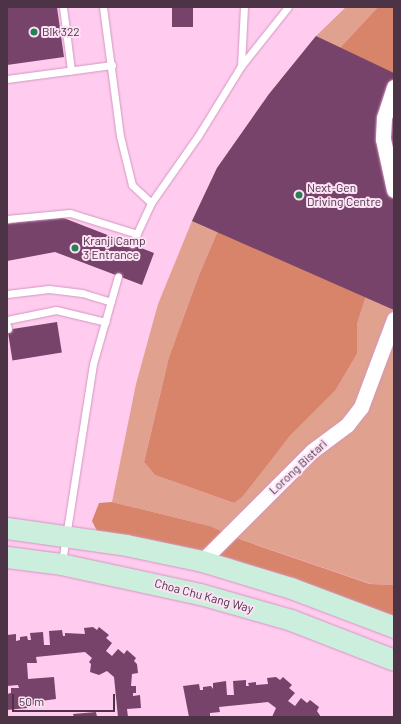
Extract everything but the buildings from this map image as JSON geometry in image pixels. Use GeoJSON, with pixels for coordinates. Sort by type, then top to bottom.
{"type":"FeatureCollection","features":[{"type":"Feature","properties":{"kind":"main road"},"geometry":{"type":"LineString","coordinates":[[7,528],[67,536],[202,561],[291,588],[394,627]]}},
{"type":"Feature","properties":{"kind":"main road","name":"Choa Chu Kang Way"},"geometry":{"type":"LineString","coordinates":[[7,557],[61,564],[132,578],[232,603],[291,620],[394,660]]}},
{"type":"Feature","properties":{"kind":"street"},"geometry":{"type":"LineString","coordinates":[[394,87],[384,118],[383,139],[394,190]]}},
{"type":"Feature","properties":{"kind":"street","name":"Lorong Bistari"},"geometry":{"type":"LineString","coordinates":[[202,561],[312,451],[346,425],[361,406],[394,319]]}},
{"type":"Feature","properties":{"kind":"lane"},"geometry":{"type":"LineString","coordinates":[[62,7],[71,70]]}},
{"type":"Feature","properties":{"kind":"lane"},"geometry":{"type":"LineString","coordinates":[[103,7],[112,65],[120,136],[132,185],[151,203]]}},
{"type":"Feature","properties":{"kind":"lane"},"geometry":{"type":"LineString","coordinates":[[241,66],[244,7]]}},
{"type":"Feature","properties":{"kind":"lane"},"geometry":{"type":"LineString","coordinates":[[132,244],[151,203],[198,136],[241,66],[288,7]]}},
{"type":"Feature","properties":{"kind":"lane"},"geometry":{"type":"LineString","coordinates":[[7,79],[112,65]]}},
{"type":"Feature","properties":{"kind":"lane"},"geometry":{"type":"LineString","coordinates":[[7,219],[70,213],[137,234]]}},
{"type":"Feature","properties":{"kind":"lane"},"geometry":{"type":"LineString","coordinates":[[61,564],[67,536],[77,452],[91,372],[118,276]]}},
{"type":"Feature","properties":{"kind":"lane"},"geometry":{"type":"LineString","coordinates":[[7,294],[49,289],[82,293],[111,302]]}},
{"type":"Feature","properties":{"kind":"lane"},"geometry":{"type":"LineString","coordinates":[[7,320],[56,310],[106,322]]}},
{"type":"Feature","properties":{"kind":"shaded area"},"geometry":{"type":"Polygon","coordinates":[[[346,7],[378,7],[311,79],[231,200],[199,275],[169,357],[144,462],[155,475],[234,503],[289,437],[335,391],[357,354],[357,324],[377,262],[394,270],[394,585],[371,584],[242,540],[210,526],[112,502],[136,384],[158,304],[192,221],[217,168],[269,94],[316,36],[346,7]]]}},
{"type":"Feature","properties":{"kind":"shaded area"},"geometry":{"type":"Polygon","coordinates":[[[378,7],[394,7],[394,270],[377,262],[357,324],[357,354],[335,391],[289,437],[242,497],[234,503],[155,475],[144,462],[169,357],[199,275],[231,200],[311,79],[378,7]]]}},
{"type":"Feature","properties":{"kind":"shaded area"},"geometry":{"type":"Polygon","coordinates":[[[112,502],[210,526],[242,540],[370,584],[394,585],[394,617],[229,558],[135,538],[98,533],[92,521],[99,503],[112,502]]]}},
{"type":"Feature","properties":{"kind":"place","name":"Blk 322"},"geometry":{"type":"Point","coordinates":[34,32]}},
{"type":"Feature","properties":{"kind":"place","name":"Next-Gen Driving Centre"},"geometry":{"type":"Point","coordinates":[299,195]}},
{"type":"Feature","properties":{"kind":"place","name":"Kranji Camp 3 Entrance"},"geometry":{"type":"Point","coordinates":[75,248]}}]}
